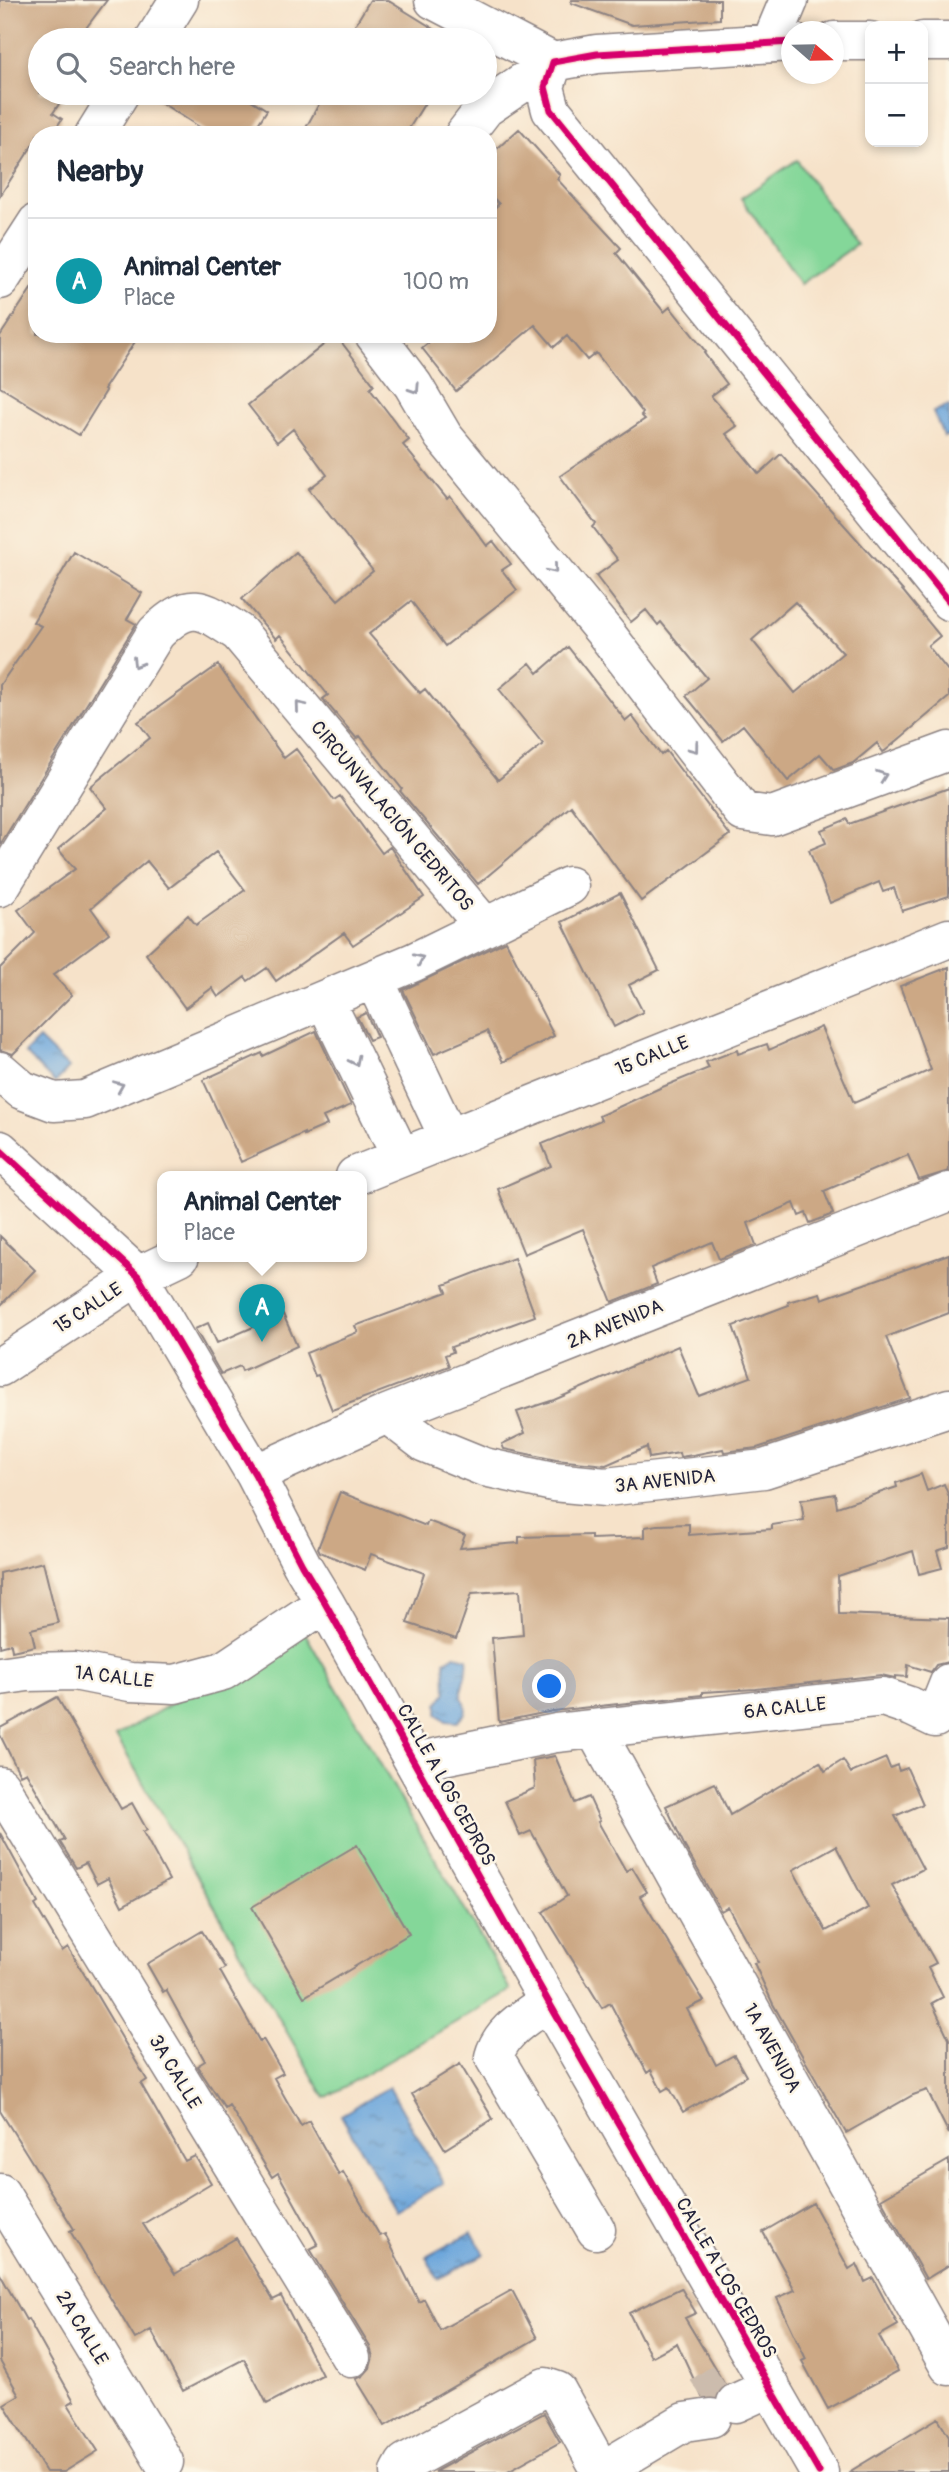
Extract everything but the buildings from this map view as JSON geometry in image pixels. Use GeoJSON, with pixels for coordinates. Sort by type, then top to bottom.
{"type":"FeatureCollection","features":[{"type":"Feature","properties":{"kind":"street"},"geometry":{"type":"LineString","coordinates":[[162,28],[179,0]]}},
{"type":"Feature","properties":{"kind":"street"},"geometry":{"type":"LineString","coordinates":[[434,0],[488,28]]}},
{"type":"Feature","properties":{"kind":"street"},"geometry":{"type":"LineString","coordinates":[[785,21],[789,0]]}},
{"type":"Feature","properties":{"kind":"street"},"geometry":{"type":"LineString","coordinates":[[497,33],[553,62]]}},
{"type":"Feature","properties":{"kind":"street"},"geometry":{"type":"LineString","coordinates":[[844,41],[865,41]]}},
{"type":"Feature","properties":{"kind":"street"},"geometry":{"type":"LineString","coordinates":[[928,41],[949,41]]}},
{"type":"Feature","properties":{"kind":"street"},"geometry":{"type":"LineString","coordinates":[[497,100],[553,62],[597,54],[781,42]]}},
{"type":"Feature","properties":{"kind":"street"},"geometry":{"type":"LineString","coordinates":[[553,62],[545,88],[551,110],[949,601]]}},
{"type":"Feature","properties":{"kind":"street"},"geometry":{"type":"LineString","coordinates":[[100,126],[113,105]]}},
{"type":"Feature","properties":{"kind":"street"},"geometry":{"type":"LineString","coordinates":[[471,126],[489,105]]}},
{"type":"Feature","properties":{"kind":"street"},"geometry":{"type":"LineString","coordinates":[[0,280],[28,237]]}},
{"type":"Feature","properties":{"kind":"street"},"geometry":{"type":"LineString","coordinates":[[381,343],[413,385],[443,436],[607,635],[743,812],[772,816],[949,751]]}},
{"type":"Feature","properties":{"kind":"street","name":"CIRCUNVALACIÓN CEDRITOS"},"geometry":{"type":"LineString","coordinates":[[0,887],[156,633],[174,615],[194,610],[211,615],[239,633],[485,927],[374,979],[85,1100],[54,1102],[22,1090],[0,1071]]}},
{"type":"Feature","properties":{"kind":"street"},"geometry":{"type":"LineString","coordinates":[[485,927],[569,886]]}},
{"type":"Feature","properties":{"kind":"street","name":"15 CALLE"},"geometry":{"type":"LineString","coordinates":[[367,1171],[949,938]]}},
{"type":"Feature","properties":{"kind":"street"},"geometry":{"type":"LineString","coordinates":[[374,979],[449,1138]]}},
{"type":"Feature","properties":{"kind":"street"},"geometry":{"type":"LineString","coordinates":[[325,1000],[401,1157]]}},
{"type":"Feature","properties":{"kind":"street","name":"CALLE A LOS CEDROS"},"geometry":{"type":"LineString","coordinates":[[0,1150],[138,1276],[269,1467],[302,1565],[311,1612],[414,1762],[819,2472]]}},
{"type":"Feature","properties":{"kind":"street","name":"2A AVENIDA"},"geometry":{"type":"LineString","coordinates":[[269,1467],[387,1414],[949,1192]]}},
{"type":"Feature","properties":{"kind":"street","name":"15 CALLE"},"geometry":{"type":"LineString","coordinates":[[5,1357],[138,1276],[167,1262]]}},
{"type":"Feature","properties":{"kind":"street","name":"3A AVENIDA"},"geometry":{"type":"LineString","coordinates":[[387,1414],[425,1443],[484,1466],[553,1482],[606,1487],[764,1469],[949,1409]]}},
{"type":"Feature","properties":{"kind":"street","name":"1A CALLE"},"geometry":{"type":"LineString","coordinates":[[0,1676],[27,1672],[74,1671],[130,1682],[175,1684],[223,1671],[311,1612]]}},
{"type":"Feature","properties":{"kind":"street","name":"6A CALLE"},"geometry":{"type":"LineString","coordinates":[[414,1762],[556,1733],[883,1697],[944,1714]]}},
{"type":"Feature","properties":{"kind":"street","name":"1A AVENIDA"},"geometry":{"type":"LineString","coordinates":[[595,1730],[940,2327],[949,2366]]}},
{"type":"Feature","properties":{"kind":"street","name":"3A CALLE"},"geometry":{"type":"LineString","coordinates":[[0,1786],[351,2358]]}},
{"type":"Feature","properties":{"kind":"street"},"geometry":{"type":"LineString","coordinates":[[548,2001],[506,2033],[497,2044],[494,2057],[596,2231]]}},
{"type":"Feature","properties":{"kind":"street","name":"2A CALLE"},"geometry":{"type":"LineString","coordinates":[[0,2193],[164,2462]]}},
{"type":"Feature","properties":{"kind":"street"},"geometry":{"type":"LineString","coordinates":[[400,2472],[405,2463],[545,2387],[551,2387],[557,2391],[600,2472],[764,2375]]}},
{"type":"Feature","properties":{"kind":"green space"},"geometry":{"type":"Polygon","coordinates":[[[797,160],[856,245],[800,284],[741,198],[797,160]]]}},
{"type":"Feature","properties":{"kind":"green space"},"geometry":{"type":"Polygon","coordinates":[[[302,1628],[511,1990],[325,2098],[116,1736],[302,1628]]]}},
{"type":"Feature","properties":{"kind":"water"},"geometry":{"type":"Polygon","coordinates":[[[949,405],[949,435],[944,437],[933,412],[949,405]]]}},
{"type":"Feature","properties":{"kind":"water"},"geometry":{"type":"Polygon","coordinates":[[[39,1039],[69,1068],[55,1083],[25,1053],[39,1039]]]}},
{"type":"Feature","properties":{"kind":"water"},"geometry":{"type":"Polygon","coordinates":[[[455,1655],[467,1658],[468,1663],[461,1692],[466,1711],[457,1722],[446,1721],[438,1714],[438,1704],[446,1692],[445,1661],[455,1655]]]}},
{"type":"Feature","properties":{"kind":"water"},"geometry":{"type":"Polygon","coordinates":[[[389,2087],[444,2183],[396,2211],[341,2115],[389,2087]]]}},
{"type":"Feature","properties":{"kind":"water"},"geometry":{"type":"Polygon","coordinates":[[[472,2232],[484,2254],[438,2279],[426,2257],[472,2232]]]}},
{"type":"Feature","properties":{"kind":"tunnel"},"geometry":{"type":"LineString","coordinates":[[701,2396],[723,2381]]}},
{"type":"Feature","properties":{"kind":"cycle path"},"geometry":{"type":"LineString","coordinates":[[781,43],[597,54],[553,62],[545,87],[551,110],[949,601]]}},
{"type":"Feature","properties":{"kind":"cycle path"},"geometry":{"type":"LineString","coordinates":[[0,1150],[138,1276],[255,1474],[302,1565],[548,2001],[819,2472]]}},
{"type":"Feature","properties":{"kind":"place","name":"Animal Center"},"geometry":{"type":"Point","coordinates":[262,1342]}}]}
